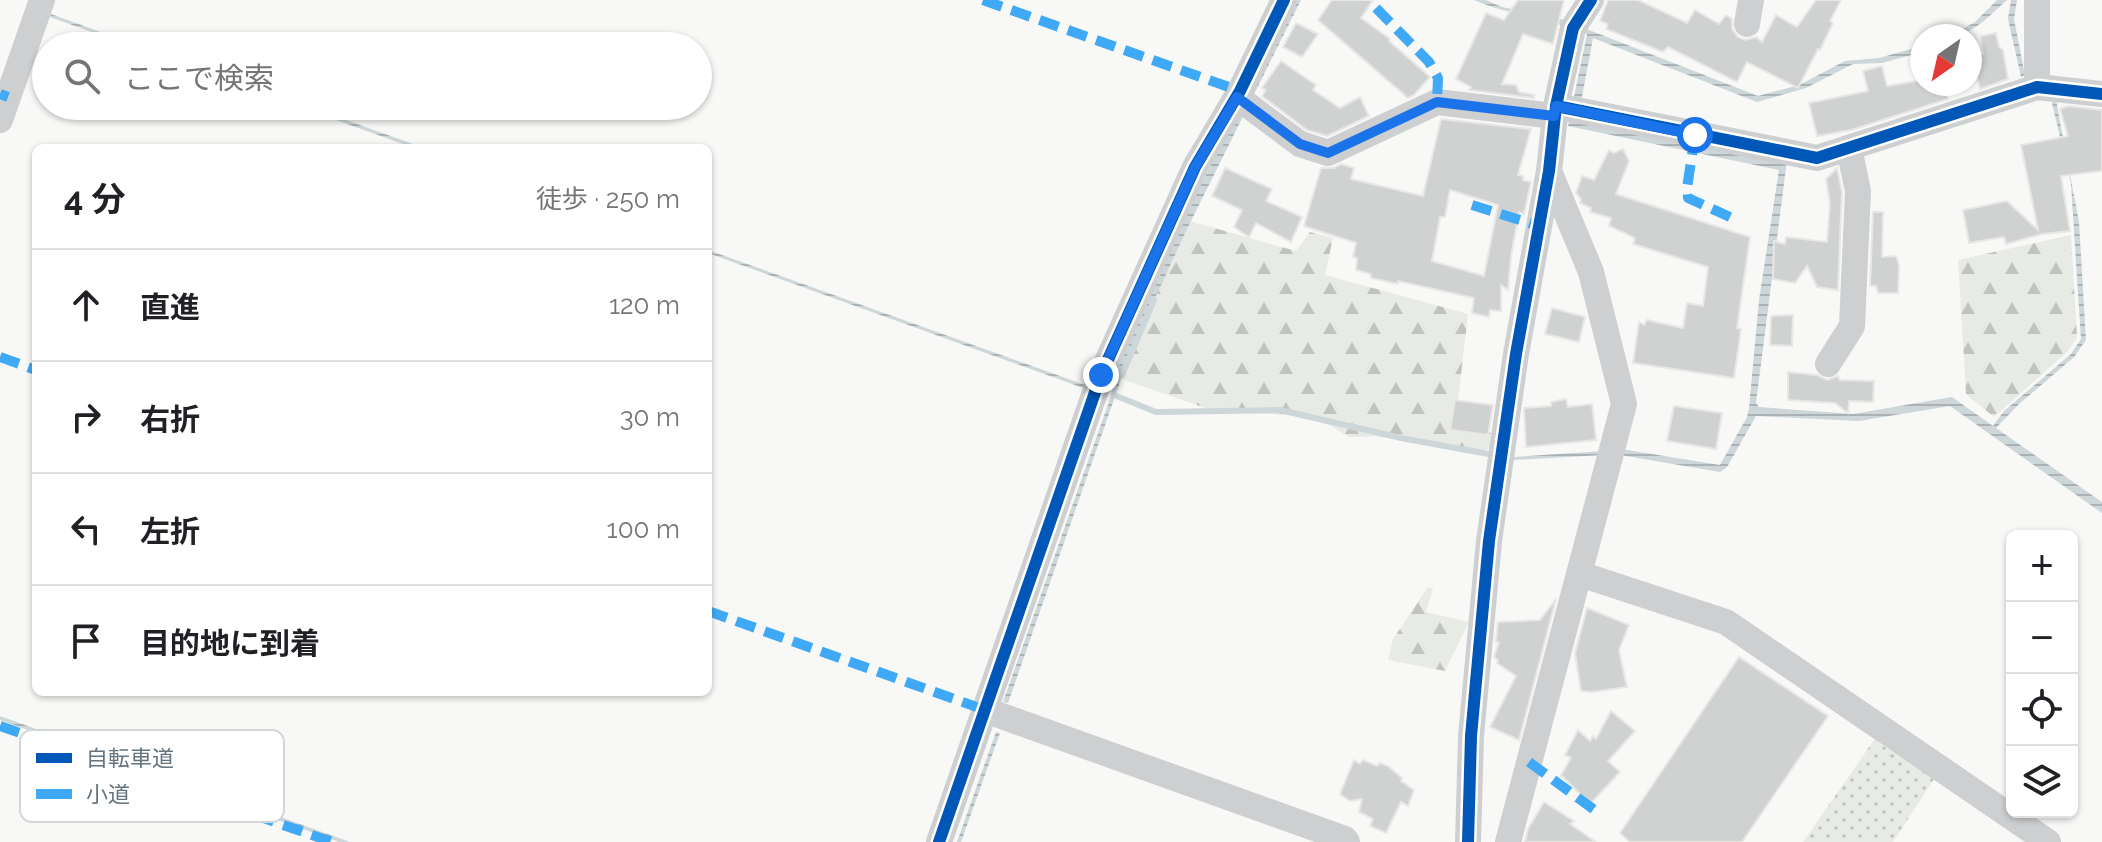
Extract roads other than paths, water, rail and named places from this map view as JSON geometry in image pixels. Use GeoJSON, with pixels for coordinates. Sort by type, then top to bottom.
{"type":"FeatureCollection","features":[{"type":"Feature","properties":{"kind":"street"},"geometry":{"type":"LineString","coordinates":[[0,120],[42,0]]}},
{"type":"Feature","properties":{"kind":"street"},"geometry":{"type":"LineString","coordinates":[[939,842],[1101,375],[1195,167],[1237,97],[1284,0]]}},
{"type":"Feature","properties":{"kind":"street"},"geometry":{"type":"LineString","coordinates":[[1468,842],[1471,736],[1489,541],[1516,354],[1549,171],[1555,111],[1573,28],[1591,0]]}},
{"type":"Feature","properties":{"kind":"street"},"geometry":{"type":"LineString","coordinates":[[2037,0],[2037,87]]}},
{"type":"Feature","properties":{"kind":"street"},"geometry":{"type":"LineString","coordinates":[[1237,97],[1300,144],[1328,153],[1437,102],[1555,111],[1817,158],[2037,87],[2102,94]]}},
{"type":"Feature","properties":{"kind":"street"},"geometry":{"type":"LineString","coordinates":[[1828,364],[1852,326],[1858,191],[1849,148]]}},
{"type":"Feature","properties":{"kind":"street"},"geometry":{"type":"LineString","coordinates":[[1508,842],[1624,404],[1591,272],[1549,171]]}},
{"type":"Feature","properties":{"kind":"street"},"geometry":{"type":"LineString","coordinates":[[1580,574],[1726,622],[2048,842]]}},
{"type":"Feature","properties":{"kind":"street"},"geometry":{"type":"LineString","coordinates":[[985,710],[1347,842]]}},
{"type":"Feature","properties":{"kind":"waterway"},"geometry":{"type":"LineString","coordinates":[[1122,375],[1154,300]]}},
{"type":"Feature","properties":{"kind":"waterway"},"geometry":{"type":"LineString","coordinates":[[1114,395],[1156,412],[1280,410],[1401,438],[1494,455]]}}]}
